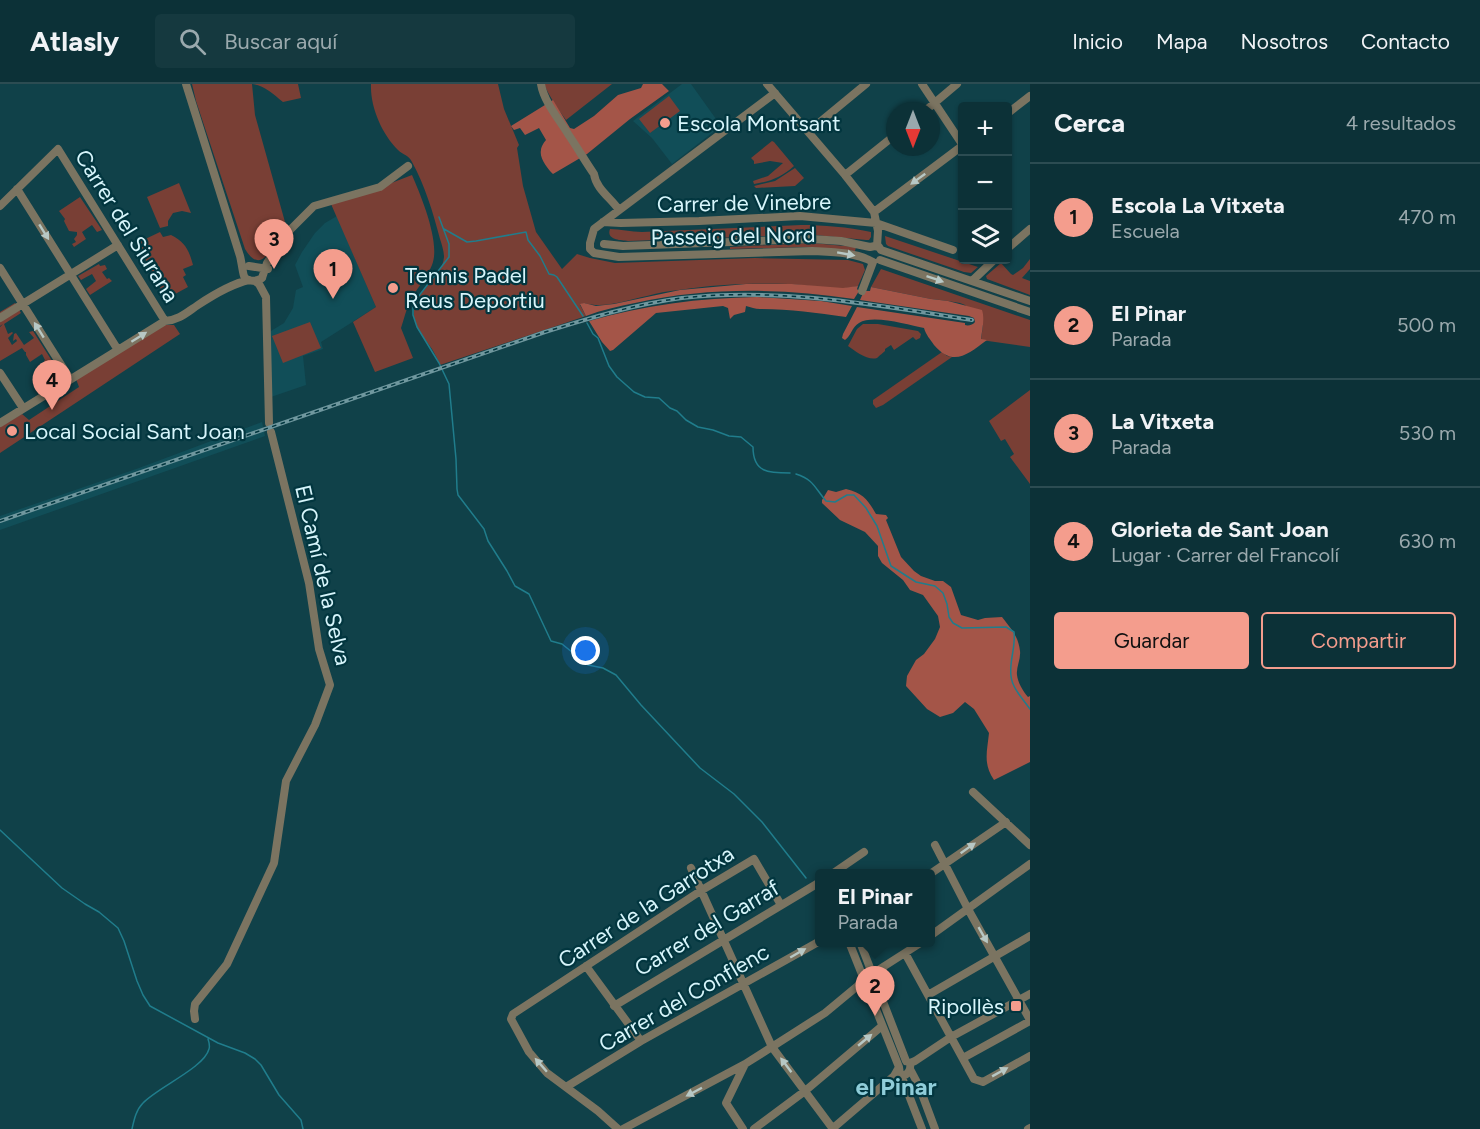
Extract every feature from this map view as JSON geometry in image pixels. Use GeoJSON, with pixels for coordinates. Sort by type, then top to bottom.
{"type":"FeatureCollection","features":[{"type":"Feature","properties":{"kind":"street"},"geometry":{"type":"LineString","coordinates":[[186,84],[240,256],[258,271]]}},
{"type":"Feature","properties":{"kind":"street"},"geometry":{"type":"LineString","coordinates":[[542,84],[552,109],[594,174],[593,178],[619,210]]}},
{"type":"Feature","properties":{"kind":"street"},"geometry":{"type":"LineString","coordinates":[[767,84],[874,212],[878,231],[876,248],[882,256],[873,260],[861,291]]}},
{"type":"Feature","properties":{"kind":"street"},"geometry":{"type":"LineString","coordinates":[[808,131],[866,84]]}},
{"type":"Feature","properties":{"kind":"street"},"geometry":{"type":"LineString","coordinates":[[922,84],[934,102]]}},
{"type":"Feature","properties":{"kind":"street"},"geometry":{"type":"LineString","coordinates":[[936,102],[957,84]]}},
{"type":"Feature","properties":{"kind":"street"},"geometry":{"type":"LineString","coordinates":[[591,240],[598,238],[602,240],[603,250],[594,253],[590,249],[590,243],[594,229],[775,93]]}},
{"type":"Feature","properties":{"kind":"street"},"geometry":{"type":"LineString","coordinates":[[1012,110],[1030,96]]}},
{"type":"Feature","properties":{"kind":"street"},"geometry":{"type":"LineString","coordinates":[[940,110],[958,138]]}},
{"type":"Feature","properties":{"kind":"street"},"geometry":{"type":"LineString","coordinates":[[845,175],[886,142]]}},
{"type":"Feature","properties":{"kind":"street","name":"Carrer del Siurana"},"geometry":{"type":"LineString","coordinates":[[18,189],[58,149],[165,321]]}},
{"type":"Feature","properties":{"kind":"street"},"geometry":{"type":"LineString","coordinates":[[874,212],[958,149]]}},
{"type":"Feature","properties":{"kind":"street"},"geometry":{"type":"LineString","coordinates":[[0,423],[165,321],[174,320],[258,271],[287,233],[314,206],[380,186],[408,166]]}},
{"type":"Feature","properties":{"kind":"street"},"geometry":{"type":"LineString","coordinates":[[0,206],[18,189],[118,350]]}},
{"type":"Feature","properties":{"kind":"street","name":"Carrer de Vinebre"},"geometry":{"type":"LineString","coordinates":[[603,222],[699,222],[800,216],[876,223],[953,250]]}},
{"type":"Feature","properties":{"kind":"street"},"geometry":{"type":"LineString","coordinates":[[1012,245],[1030,229]]}},
{"type":"Feature","properties":{"kind":"street","name":"Passeig del Nord"},"geometry":{"type":"LineString","coordinates":[[604,244],[632,246],[812,239],[841,242],[876,248],[1030,301]]}},
{"type":"Feature","properties":{"kind":"street"},"geometry":{"type":"LineString","coordinates":[[0,318],[118,245]]}},
{"type":"Feature","properties":{"kind":"street"},"geometry":{"type":"LineString","coordinates":[[873,260],[866,252],[876,248]]}},
{"type":"Feature","properties":{"kind":"street","name":"Passeig del Nord"},"geometry":{"type":"LineString","coordinates":[[599,253],[619,257],[812,250],[839,253],[873,260],[1030,312]]}},
{"type":"Feature","properties":{"kind":"street"},"geometry":{"type":"LineString","coordinates":[[972,281],[990,264]]}},
{"type":"Feature","properties":{"kind":"street"},"geometry":{"type":"LineString","coordinates":[[0,268],[70,379]]}},
{"type":"Feature","properties":{"kind":"street","name":"El Camí de la Selva"},"geometry":{"type":"LineString","coordinates":[[195,1019],[195,1004],[227,964],[274,862],[286,781],[315,725],[330,685],[320,650],[309,584],[270,428],[266,297],[259,284],[258,271]]}},
{"type":"Feature","properties":{"kind":"street"},"geometry":{"type":"LineString","coordinates":[[0,373],[23,408]]}},
{"type":"Feature","properties":{"kind":"street"},"geometry":{"type":"LineString","coordinates":[[973,792],[1030,845]]}},
{"type":"Feature","properties":{"kind":"street"},"geometry":{"type":"LineString","coordinates":[[935,871],[1006,822]]}},
{"type":"Feature","properties":{"kind":"street"},"geometry":{"type":"LineString","coordinates":[[935,845],[1030,1020],[963,1058]]}},
{"type":"Feature","properties":{"kind":"street"},"geometry":{"type":"LineString","coordinates":[[838,869],[864,852]]}},
{"type":"Feature","properties":{"kind":"street","name":"Carrer de la Garrotxa"},"geometry":{"type":"LineString","coordinates":[[566,1087],[547,1073],[529,1052],[511,1019],[513,1014],[702,890],[754,859],[781,905]]}},
{"type":"Feature","properties":{"kind":"street"},"geometry":{"type":"LineString","coordinates":[[935,932],[1029,865]]}},
{"type":"Feature","properties":{"kind":"street"},"geometry":{"type":"LineString","coordinates":[[691,868],[772,1047],[833,1129],[902,1069],[951,1037],[1030,994]]}},
{"type":"Feature","properties":{"kind":"street","name":"Carrer del Garraf"},"geometry":{"type":"LineString","coordinates":[[614,1006],[815,884]]}},
{"type":"Feature","properties":{"kind":"street"},"geometry":{"type":"LineString","coordinates":[[928,995],[1030,936]]}},
{"type":"Feature","properties":{"kind":"street","name":"Carrer del Conflenc"},"geometry":{"type":"LineString","coordinates":[[566,1087],[642,1041],[815,943]]}},
{"type":"Feature","properties":{"kind":"street"},"geometry":{"type":"LineString","coordinates":[[851,947],[882,1026],[902,1069],[919,1086],[935,1129]]}},
{"type":"Feature","properties":{"kind":"street"},"geometry":{"type":"LineString","coordinates":[[862,947],[922,1129]]}},
{"type":"Feature","properties":{"kind":"street"},"geometry":{"type":"LineString","coordinates":[[623,1129],[745,1064],[825,1013],[872,974],[914,947]]}},
{"type":"Feature","properties":{"kind":"street"},"geometry":{"type":"LineString","coordinates":[[905,953],[974,1079],[983,1082],[1030,1056]]}},
{"type":"Feature","properties":{"kind":"street"},"geometry":{"type":"LineString","coordinates":[[586,966],[642,1041]]}},
{"type":"Feature","properties":{"kind":"street"},"geometry":{"type":"LineString","coordinates":[[754,1129],[805,1091],[882,1026]]}},
{"type":"Feature","properties":{"kind":"street"},"geometry":{"type":"LineString","coordinates":[[743,1129],[726,1103],[745,1064]]}},
{"type":"Feature","properties":{"kind":"street"},"geometry":{"type":"LineString","coordinates":[[566,1087],[618,1129]]}},
{"type":"Feature","properties":{"kind":"shaded area"},"geometry":{"type":"Polygon","coordinates":[[[192,84],[252,84],[255,115],[285,222],[277,241],[261,260],[253,259],[245,249],[192,84]]]}},
{"type":"Feature","properties":{"kind":"shaded area"},"geometry":{"type":"Polygon","coordinates":[[[252,84],[298,84],[301,98],[283,102],[264,88],[252,84]]]}},
{"type":"Feature","properties":{"kind":"shaded area"},"geometry":{"type":"Polygon","coordinates":[[[371,84],[498,84],[504,109],[519,145],[517,148],[523,186],[536,232],[562,269],[577,254],[615,263],[755,258],[848,260],[863,264],[865,270],[858,286],[850,288],[789,284],[734,284],[667,292],[608,304],[584,303],[580,305],[586,316],[440,365],[416,326],[414,312],[420,295],[442,266],[443,248],[417,171],[409,158],[392,144],[378,120],[371,84]]]}},
{"type":"Feature","properties":{"kind":"shaded area"},"geometry":{"type":"Polygon","coordinates":[[[544,84],[612,84],[566,120],[544,84]]]}},
{"type":"Feature","properties":{"kind":"shaded area"},"geometry":{"type":"Polygon","coordinates":[[[643,84],[662,84],[669,91],[587,154],[553,174],[541,156],[546,140],[539,128],[525,135],[520,128],[514,130],[511,126],[553,100],[570,128],[574,129],[594,116],[618,95],[641,88],[643,84]]]}},
{"type":"Feature","properties":{"kind":"shaded area","name":"Escola Montsant"},"geometry":{"type":"Polygon","coordinates":[[[682,84],[691,84],[721,126],[672,164],[652,138],[633,121],[682,84]]]}},
{"type":"Feature","properties":{"kind":"shaded area"},"geometry":{"type":"Polygon","coordinates":[[[669,96],[680,111],[650,133],[639,119],[669,96]]]}},
{"type":"Feature","properties":{"kind":"shaded area"},"geometry":{"type":"Polygon","coordinates":[[[772,141],[794,166],[775,178],[754,184],[753,181],[768,176],[783,163],[770,161],[754,164],[751,158],[772,141]]]}},
{"type":"Feature","properties":{"kind":"shaded area"},"geometry":{"type":"Polygon","coordinates":[[[795,168],[804,178],[795,186],[756,188],[754,186],[775,181],[795,168]]]}},
{"type":"Feature","properties":{"kind":"shaded area","name":"Tennis Padel Reus Deportiu"},"geometry":{"type":"Polygon","coordinates":[[[412,175],[429,220],[434,256],[430,270],[410,301],[401,328],[413,358],[375,372],[353,322],[376,307],[331,204],[412,175]]]}},
{"type":"Feature","properties":{"kind":"shaded area"},"geometry":{"type":"Polygon","coordinates":[[[179,183],[191,213],[182,211],[173,213],[168,226],[160,228],[147,197],[179,183]]]}},
{"type":"Feature","properties":{"kind":"shaded area"},"geometry":{"type":"Polygon","coordinates":[[[80,197],[102,230],[97,232],[92,225],[82,232],[86,239],[74,247],[72,244],[76,242],[74,239],[77,232],[69,231],[59,211],[80,197]]]}},
{"type":"Feature","properties":{"kind":"shaded area"},"geometry":{"type":"Polygon","coordinates":[[[337,216],[376,307],[321,342],[323,349],[303,356],[306,385],[268,398],[266,334],[284,323],[293,308],[296,290],[303,287],[295,265],[302,252],[315,233],[337,216]]]}},
{"type":"Feature","properties":{"kind":"shaded area"},"geometry":{"type":"Polygon","coordinates":[[[801,225],[862,230],[871,232],[871,237],[866,240],[799,235],[628,241],[614,239],[609,233],[610,229],[642,232],[801,225]]]}},
{"type":"Feature","properties":{"kind":"shaded area"},"geometry":{"type":"Polygon","coordinates":[[[160,232],[163,237],[171,235],[183,244],[193,265],[183,269],[186,275],[183,277],[188,287],[166,299],[138,245],[139,242],[160,232]]]}},
{"type":"Feature","properties":{"kind":"shaded area"},"geometry":{"type":"Polygon","coordinates":[[[885,236],[958,260],[958,264],[978,267],[971,273],[964,272],[886,244],[885,236]]]}},
{"type":"Feature","properties":{"kind":"shaded area"},"geometry":{"type":"Polygon","coordinates":[[[812,243],[856,247],[855,251],[807,247],[730,249],[730,247],[812,243]]]}},
{"type":"Feature","properties":{"kind":"shaded area"},"geometry":{"type":"Polygon","coordinates":[[[1030,259],[1030,269],[1022,278],[1030,281],[1030,295],[987,279],[986,276],[1000,264],[1013,275],[1030,259]]]}},
{"type":"Feature","properties":{"kind":"shaded area"},"geometry":{"type":"Polygon","coordinates":[[[99,264],[100,266],[105,265],[107,269],[102,272],[107,279],[112,281],[90,295],[86,289],[96,281],[92,274],[81,280],[78,276],[99,264]]]}},
{"type":"Feature","properties":{"kind":"shaded area"},"geometry":{"type":"Polygon","coordinates":[[[881,269],[1030,320],[1030,347],[981,340],[983,325],[965,305],[960,303],[871,287],[881,269]]]}},
{"type":"Feature","properties":{"kind":"shaded area"},"geometry":{"type":"Polygon","coordinates":[[[746,284],[792,284],[843,288],[858,286],[859,291],[854,299],[772,291],[690,294],[623,305],[586,316],[580,304],[596,306],[614,304],[680,290],[746,284]]]}},
{"type":"Feature","properties":{"kind":"shaded area"},"geometry":{"type":"Polygon","coordinates":[[[871,287],[948,301],[982,310],[981,339],[987,340],[966,354],[947,356],[934,345],[924,328],[891,321],[873,320],[859,323],[845,340],[842,338],[843,334],[857,307],[965,323],[965,325],[972,325],[975,322],[974,318],[969,316],[860,300],[864,291],[870,291],[871,287]]]}},
{"type":"Feature","properties":{"kind":"shaded area"},"geometry":{"type":"Polygon","coordinates":[[[757,297],[821,301],[852,306],[846,317],[746,306],[745,312],[734,315],[730,319],[728,308],[723,306],[656,313],[610,351],[589,321],[672,303],[757,297]]]}},
{"type":"Feature","properties":{"kind":"shaded area"},"geometry":{"type":"Polygon","coordinates":[[[15,303],[21,313],[4,324],[8,334],[13,333],[8,338],[12,345],[17,341],[16,339],[13,341],[16,333],[24,345],[34,338],[29,332],[33,331],[54,364],[50,367],[49,365],[42,369],[41,367],[46,364],[42,354],[30,362],[22,348],[0,361],[0,327],[3,324],[0,326],[0,312],[15,303]]]}},
{"type":"Feature","properties":{"kind":"shaded area"},"geometry":{"type":"Polygon","coordinates":[[[310,322],[321,348],[283,363],[272,336],[310,322]]]}},
{"type":"Feature","properties":{"kind":"shaded area"},"geometry":{"type":"Polygon","coordinates":[[[863,324],[878,324],[918,331],[921,334],[920,338],[916,340],[913,337],[894,350],[891,345],[873,359],[848,346],[857,329],[863,324]]]}},
{"type":"Feature","properties":{"kind":"shaded area"},"geometry":{"type":"Polygon","coordinates":[[[165,325],[174,325],[180,334],[0,453],[0,427],[22,414],[29,420],[79,387],[76,379],[165,325]]]}},
{"type":"Feature","properties":{"kind":"shaded area"},"geometry":{"type":"Polygon","coordinates":[[[942,352],[952,357],[876,408],[873,400],[942,352]]]}},
{"type":"Feature","properties":{"kind":"shaded area"},"geometry":{"type":"Polygon","coordinates":[[[1030,390],[1030,484],[1010,457],[1014,454],[1005,439],[1001,441],[989,421],[1030,390]]]}},
{"type":"Feature","properties":{"kind":"shaded area"},"geometry":{"type":"Polygon","coordinates":[[[262,422],[265,436],[0,530],[0,516],[262,422]]]}},
{"type":"Feature","properties":{"kind":"shaded area"},"geometry":{"type":"Polygon","coordinates":[[[846,489],[864,498],[876,514],[886,515],[901,557],[921,576],[943,581],[951,587],[961,615],[978,620],[1002,617],[1014,632],[1020,651],[1018,678],[1024,692],[1028,697],[1030,696],[1030,762],[994,780],[987,763],[989,733],[974,709],[965,702],[953,713],[940,717],[927,709],[906,686],[907,676],[916,660],[924,654],[935,639],[940,627],[938,616],[923,595],[910,590],[903,580],[882,563],[878,556],[878,546],[865,532],[840,520],[822,503],[828,490],[836,492],[846,489]]]}},
{"type":"Feature","properties":{"kind":"waterway"},"geometry":{"type":"LineString","coordinates":[[439,217],[449,244],[449,257],[418,297],[413,307],[413,315],[417,327],[449,384],[458,495],[484,529],[488,541],[515,586],[529,594],[551,641],[562,644],[588,665],[603,668],[616,675],[700,768],[734,794],[762,822],[806,878]]}},
{"type":"Feature","properties":{"kind":"waterway"},"geometry":{"type":"LineString","coordinates":[[444,229],[467,242],[526,232],[528,240],[540,256],[549,274],[557,277],[583,316]]}},
{"type":"Feature","properties":{"kind":"waterway"},"geometry":{"type":"LineString","coordinates":[[587,323],[598,338],[609,366],[617,377],[634,392],[645,397],[659,398],[698,427],[741,437],[753,447],[759,467],[769,472],[790,473]]}},
{"type":"Feature","properties":{"kind":"waterway"},"geometry":{"type":"LineString","coordinates":[[796,474],[810,481],[826,501],[835,502],[847,495],[854,495],[866,508],[877,526],[891,566],[916,582],[935,586],[943,593],[949,617],[953,623],[962,628],[1006,627],[1014,632],[1011,670],[1013,685],[1030,709]]}},
{"type":"Feature","properties":{"kind":"waterway"},"geometry":{"type":"LineString","coordinates":[[0,830],[62,888],[99,912],[118,928],[137,981],[150,1006],[218,1043],[255,1059],[279,1095],[301,1120],[303,1129]]}},
{"type":"Feature","properties":{"kind":"waterway"},"geometry":{"type":"LineString","coordinates":[[132,1129],[137,1112],[143,1103],[190,1070],[205,1056],[209,1048],[208,1039]]}},
{"type":"Feature","properties":{"kind":"railway"},"geometry":{"type":"LineString","coordinates":[[0,521],[545,332],[647,304],[718,295],[791,296],[972,320]]}},
{"type":"Feature","properties":{"kind":"place","name":"Escola Montsant"},"geometry":{"type":"Point","coordinates":[665,123]}},
{"type":"Feature","properties":{"kind":"place","name":"La Vitxeta"},"geometry":{"type":"Point","coordinates":[274,269]}},
{"type":"Feature","properties":{"kind":"place","name":"Tennis Padel Reus Deportiu"},"geometry":{"type":"Point","coordinates":[393,288]}},
{"type":"Feature","properties":{"kind":"place","name":"Escola La Vitxeta"},"geometry":{"type":"Point","coordinates":[333,299]}},
{"type":"Feature","properties":{"kind":"place","name":"Glorieta de Sant Joan"},"geometry":{"type":"Point","coordinates":[52,410]}},
{"type":"Feature","properties":{"kind":"place","name":"Local Social Sant Joan"},"geometry":{"type":"Point","coordinates":[12,431]}},
{"type":"Feature","properties":{"kind":"place","name":"Ripollès"},"geometry":{"type":"Point","coordinates":[1016,1006]}},
{"type":"Feature","properties":{"kind":"place","name":"El Pinar"},"geometry":{"type":"Point","coordinates":[875,1016]}},
{"type":"Feature","properties":{"kind":"district","name":"el Pinar"},"geometry":{"type":"Point","coordinates":[896,1086]}}]}
